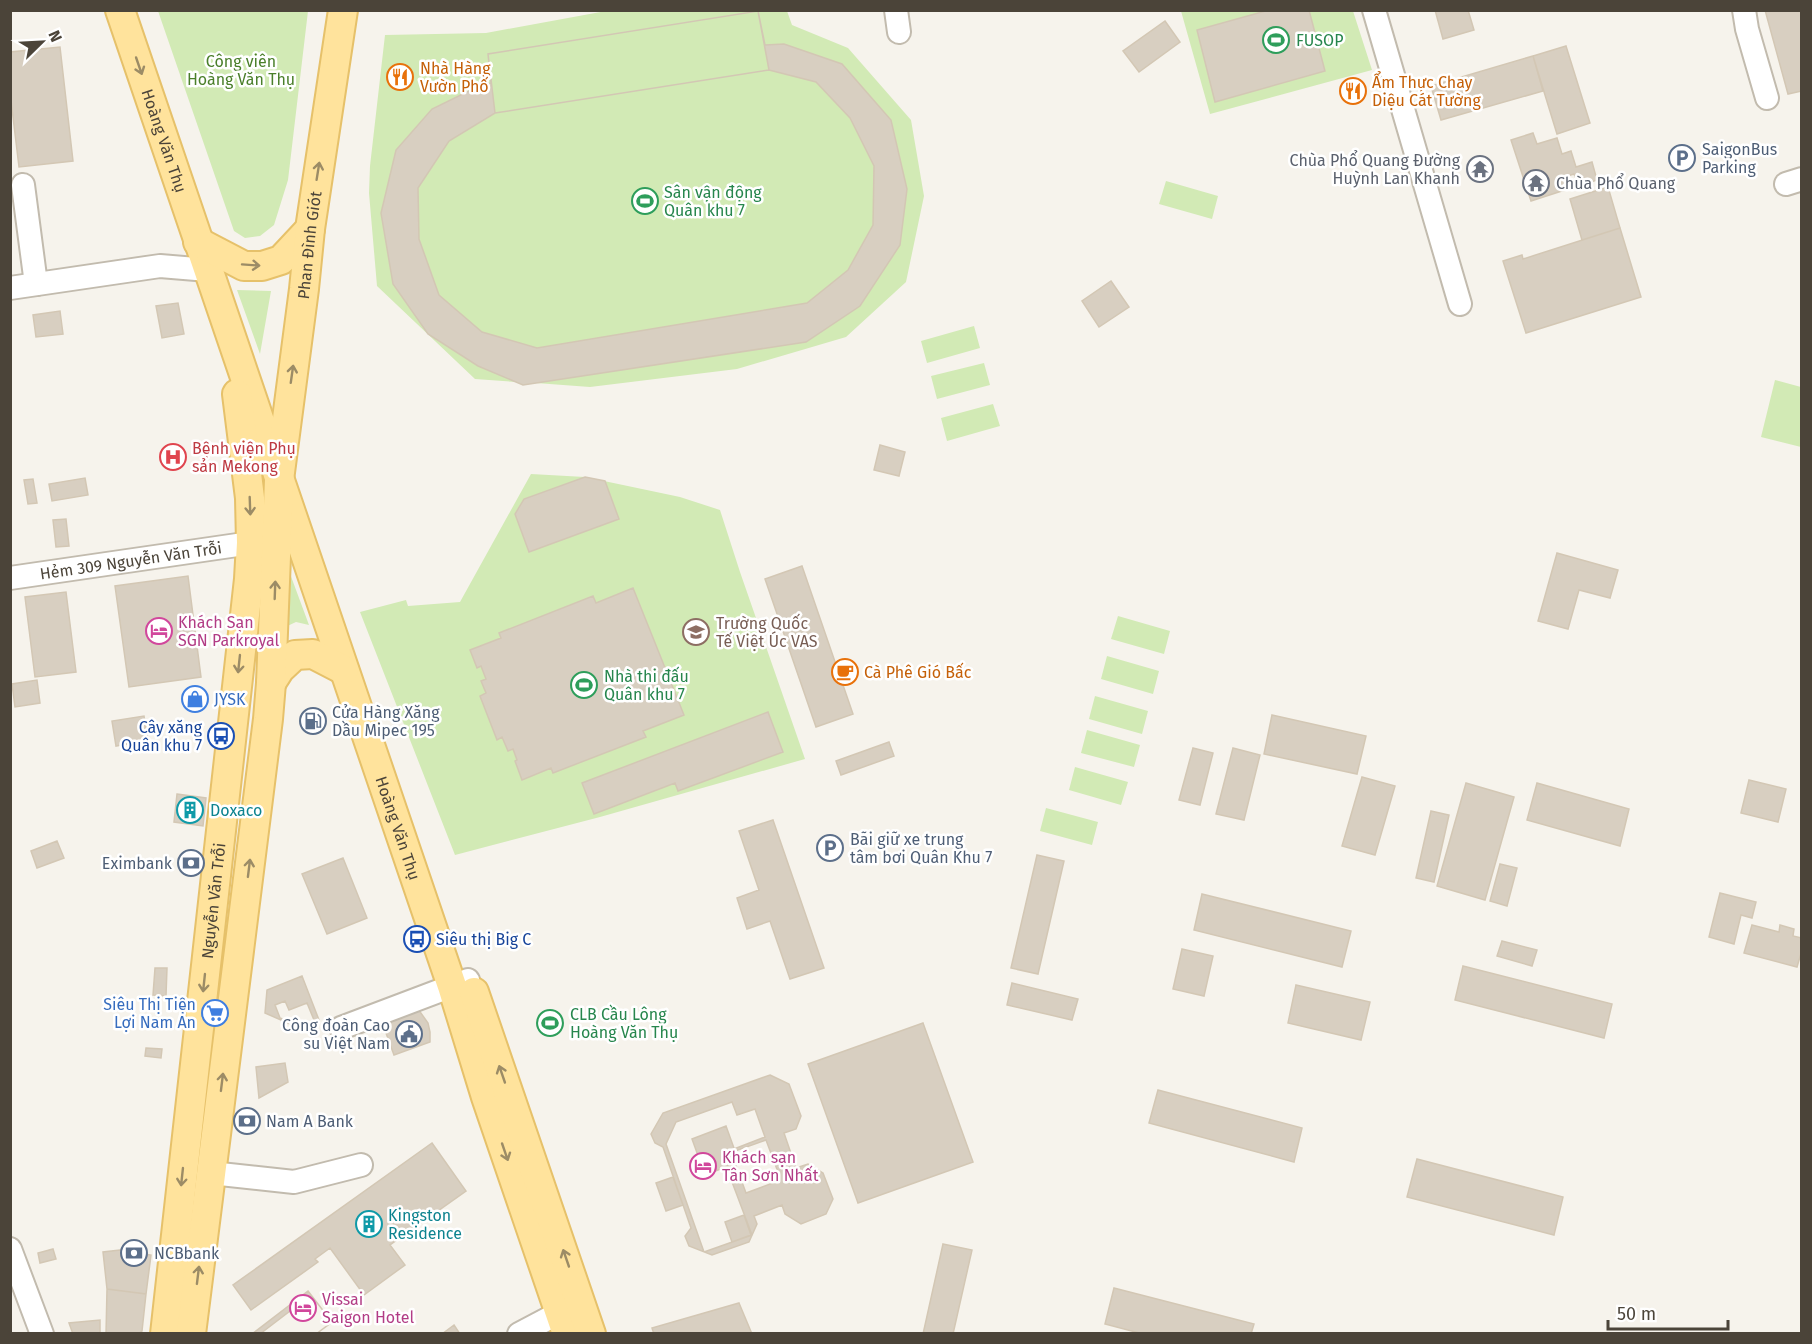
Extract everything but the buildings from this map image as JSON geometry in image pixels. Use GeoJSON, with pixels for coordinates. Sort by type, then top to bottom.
{"type":"FeatureCollection","features":[{"type":"Feature","properties":{"kind":"main road","name":"Hoàng Văn Thụ"},"geometry":{"type":"LineString","coordinates":[[120,10],[344,670],[461,983]]}},
{"type":"Feature","properties":{"kind":"main road","name":"Phan Đình Giót"},"geometry":{"type":"LineString","coordinates":[[279,480],[310,229],[343,10]]}},
{"type":"Feature","properties":{"kind":"main road"},"geometry":{"type":"LineString","coordinates":[[198,242],[244,266],[262,266],[281,260],[310,229]]}},
{"type":"Feature","properties":{"kind":"main road","name":"Nguyễn Văn Trỗi"},"geometry":{"type":"LineString","coordinates":[[165,1334],[249,579],[250,498],[226,324]]}},
{"type":"Feature","properties":{"kind":"main road","name":"Hoàng Văn Thụ"},"geometry":{"type":"LineString","coordinates":[[286,433],[461,983],[492,1112],[569,1315],[591,1334]]}},
{"type":"Feature","properties":{"kind":"main road","name":"Nguyễn Văn Trỗi"},"geometry":{"type":"LineString","coordinates":[[191,1334],[271,683],[279,480]]}},
{"type":"Feature","properties":{"kind":"main road"},"geometry":{"type":"LineString","coordinates":[[271,683],[280,669],[296,655],[313,654],[344,670]]}},
{"type":"Feature","properties":{"kind":"main road"},"geometry":{"type":"LineString","coordinates":[[212,912],[243,917]]}},
{"type":"Feature","properties":{"kind":"street"},"geometry":{"type":"LineString","coordinates":[[1374,10],[1460,304]]}},
{"type":"Feature","properties":{"kind":"street"},"geometry":{"type":"LineString","coordinates":[[1744,10],[1747,29],[1767,98]]}},
{"type":"Feature","properties":{"kind":"street"},"geometry":{"type":"LineString","coordinates":[[23,185],[36,284]]}},
{"type":"Feature","properties":{"kind":"street"},"geometry":{"type":"LineString","coordinates":[[10,288],[160,266],[208,270]]}},
{"type":"Feature","properties":{"kind":"street","name":"Hẻm 309 Nguyễn Văn Trỗi"},"geometry":{"type":"LineString","coordinates":[[10,578],[251,543]]}},
{"type":"Feature","properties":{"kind":"street"},"geometry":{"type":"LineString","coordinates":[[341,1028],[461,983]]}},
{"type":"Feature","properties":{"kind":"street"},"geometry":{"type":"LineString","coordinates":[[211,1173],[294,1182],[361,1166]]}},
{"type":"Feature","properties":{"kind":"street"},"geometry":{"type":"LineString","coordinates":[[10,1250],[42,1334]]}},
{"type":"Feature","properties":{"kind":"street"},"geometry":{"type":"LineString","coordinates":[[519,1334],[569,1315]]}},
{"type":"Feature","properties":{"kind":"green space","name":"Công viên Hoàng Văn Thụ"},"geometry":{"type":"Polygon","coordinates":[[[158,11],[308,11],[288,180],[274,225],[260,236],[245,238],[234,231],[158,11]]]}},
{"type":"Feature","properties":{"kind":"green space","name":"Sân vận động Quân khu 7"},"geometry":{"type":"Polygon","coordinates":[[[606,11],[787,11],[792,25],[848,48],[911,120],[924,196],[906,282],[846,337],[737,369],[590,387],[536,383],[523,385],[516,382],[475,379],[377,286],[369,193],[385,35],[486,33],[606,11]]]}},
{"type":"Feature","properties":{"kind":"green space","name":"FUSOP"},"geometry":{"type":"Polygon","coordinates":[[[1181,11],[1353,11],[1372,70],[1210,114],[1181,11]]]}},
{"type":"Feature","properties":{"kind":"green space"},"geometry":{"type":"Polygon","coordinates":[[[1166,181],[1218,196],[1212,219],[1159,204],[1166,181]]]}},
{"type":"Feature","properties":{"kind":"green space"},"geometry":{"type":"Polygon","coordinates":[[[237,290],[271,291],[260,354],[237,290]]]}},
{"type":"Feature","properties":{"kind":"green space"},"geometry":{"type":"Polygon","coordinates":[[[974,326],[980,348],[927,363],[921,341],[974,326]]]}},
{"type":"Feature","properties":{"kind":"green space"},"geometry":{"type":"Polygon","coordinates":[[[984,363],[990,385],[937,399],[931,376],[984,363]]]}},
{"type":"Feature","properties":{"kind":"green space"},"geometry":{"type":"Polygon","coordinates":[[[1775,380],[1801,387],[1801,447],[1761,437],[1775,380]]]}},
{"type":"Feature","properties":{"kind":"green space"},"geometry":{"type":"Polygon","coordinates":[[[993,404],[1000,426],[947,441],[941,418],[993,404]]]}},
{"type":"Feature","properties":{"kind":"green space","name":"Nhà thi đấu Quân khu 7"},"geometry":{"type":"Polygon","coordinates":[[[531,474],[585,477],[680,497],[720,510],[805,759],[455,855],[360,612],[406,600],[408,606],[460,602],[531,474]]]}},
{"type":"Feature","properties":{"kind":"green space"},"geometry":{"type":"Polygon","coordinates":[[[289,571],[309,625],[296,622],[283,628],[289,571]]]}},
{"type":"Feature","properties":{"kind":"green space"},"geometry":{"type":"Polygon","coordinates":[[[1118,616],[1170,631],[1164,654],[1111,639],[1118,616]]]}},
{"type":"Feature","properties":{"kind":"green space"},"geometry":{"type":"Polygon","coordinates":[[[1107,656],[1159,671],[1153,694],[1101,679],[1107,656]]]}},
{"type":"Feature","properties":{"kind":"green space"},"geometry":{"type":"Polygon","coordinates":[[[1095,696],[1148,711],[1142,734],[1089,719],[1095,696]]]}},
{"type":"Feature","properties":{"kind":"green space"},"geometry":{"type":"Polygon","coordinates":[[[1087,730],[1140,745],[1134,767],[1081,753],[1087,730]]]}},
{"type":"Feature","properties":{"kind":"green space"},"geometry":{"type":"Polygon","coordinates":[[[1075,767],[1128,782],[1121,805],[1069,790],[1075,767]]]}},
{"type":"Feature","properties":{"kind":"green space"},"geometry":{"type":"Polygon","coordinates":[[[1046,808],[1098,822],[1092,845],[1040,831],[1046,808]]]}},
{"type":"Feature","properties":{"kind":"place","name":"FUSOP"},"geometry":{"type":"Point","coordinates":[1276,40]}},
{"type":"Feature","properties":{"kind":"place","name":"Nhà Hàng Vườn Phố"},"geometry":{"type":"Point","coordinates":[400,77]}},
{"type":"Feature","properties":{"kind":"place","name":"Ẩm Thực Chay Diệu Cát Tường"},"geometry":{"type":"Point","coordinates":[1353,91]}},
{"type":"Feature","properties":{"kind":"place","name":"SaigonBus Parking"},"geometry":{"type":"Point","coordinates":[1682,158]}},
{"type":"Feature","properties":{"kind":"place","name":"Chùa Phổ Quang Đường Huỳnh Lan Khanh"},"geometry":{"type":"Point","coordinates":[1480,169]}},
{"type":"Feature","properties":{"kind":"place","name":"Chùa Phổ Quang"},"geometry":{"type":"Point","coordinates":[1536,183]}},
{"type":"Feature","properties":{"kind":"place","name":"Sân vận động Quân khu 7"},"geometry":{"type":"Point","coordinates":[645,201]}},
{"type":"Feature","properties":{"kind":"place","name":"Bệnh viện Phụ sản Mekong"},"geometry":{"type":"Point","coordinates":[173,457]}},
{"type":"Feature","properties":{"kind":"place","name":"Khách Sạn SGN Parkroyal"},"geometry":{"type":"Point","coordinates":[159,631]}},
{"type":"Feature","properties":{"kind":"place","name":"Trường Quốc Tế Việt Úc VAS"},"geometry":{"type":"Point","coordinates":[696,632]}},
{"type":"Feature","properties":{"kind":"place","name":"Cà Phê Gió Bấc"},"geometry":{"type":"Point","coordinates":[845,672]}},
{"type":"Feature","properties":{"kind":"place","name":"Nhà thi đấu Quân khu 7"},"geometry":{"type":"Point","coordinates":[584,685]}},
{"type":"Feature","properties":{"kind":"place","name":"JYSK"},"geometry":{"type":"Point","coordinates":[195,699]}},
{"type":"Feature","properties":{"kind":"place","name":"Cửa Hàng Xăng Dầu Mipec 195"},"geometry":{"type":"Point","coordinates":[313,721]}},
{"type":"Feature","properties":{"kind":"place","name":"Cây xăng Quân khu 7"},"geometry":{"type":"Point","coordinates":[221,736]}},
{"type":"Feature","properties":{"kind":"place","name":"Doxaco"},"geometry":{"type":"Point","coordinates":[190,810]}},
{"type":"Feature","properties":{"kind":"place","name":"Bãi giữ xe trung tâm bơi Quân Khu 7"},"geometry":{"type":"Point","coordinates":[830,848]}},
{"type":"Feature","properties":{"kind":"place","name":"Eximbank"},"geometry":{"type":"Point","coordinates":[191,863]}},
{"type":"Feature","properties":{"kind":"place","name":"Siêu thị Big C"},"geometry":{"type":"Point","coordinates":[417,939]}},
{"type":"Feature","properties":{"kind":"place","name":"Siêu Thị Tiện Lợi Nam An"},"geometry":{"type":"Point","coordinates":[215,1013]}},
{"type":"Feature","properties":{"kind":"place","name":"CLB Cầu Lông Hoàng Văn Thụ"},"geometry":{"type":"Point","coordinates":[550,1023]}},
{"type":"Feature","properties":{"kind":"place","name":"Công đoàn Cao su Việt Nam"},"geometry":{"type":"Point","coordinates":[409,1034]}},
{"type":"Feature","properties":{"kind":"place","name":"Nam A Bank"},"geometry":{"type":"Point","coordinates":[247,1121]}},
{"type":"Feature","properties":{"kind":"place","name":"Khách sạn Tân Sơn Nhất"},"geometry":{"type":"Point","coordinates":[703,1166]}},
{"type":"Feature","properties":{"kind":"place","name":"Kingston Residence"},"geometry":{"type":"Point","coordinates":[369,1224]}},
{"type":"Feature","properties":{"kind":"place","name":"NCBbank"},"geometry":{"type":"Point","coordinates":[134,1253]}},
{"type":"Feature","properties":{"kind":"place","name":"Vissai Saigon Hotel"},"geometry":{"type":"Point","coordinates":[303,1308]}}]}
